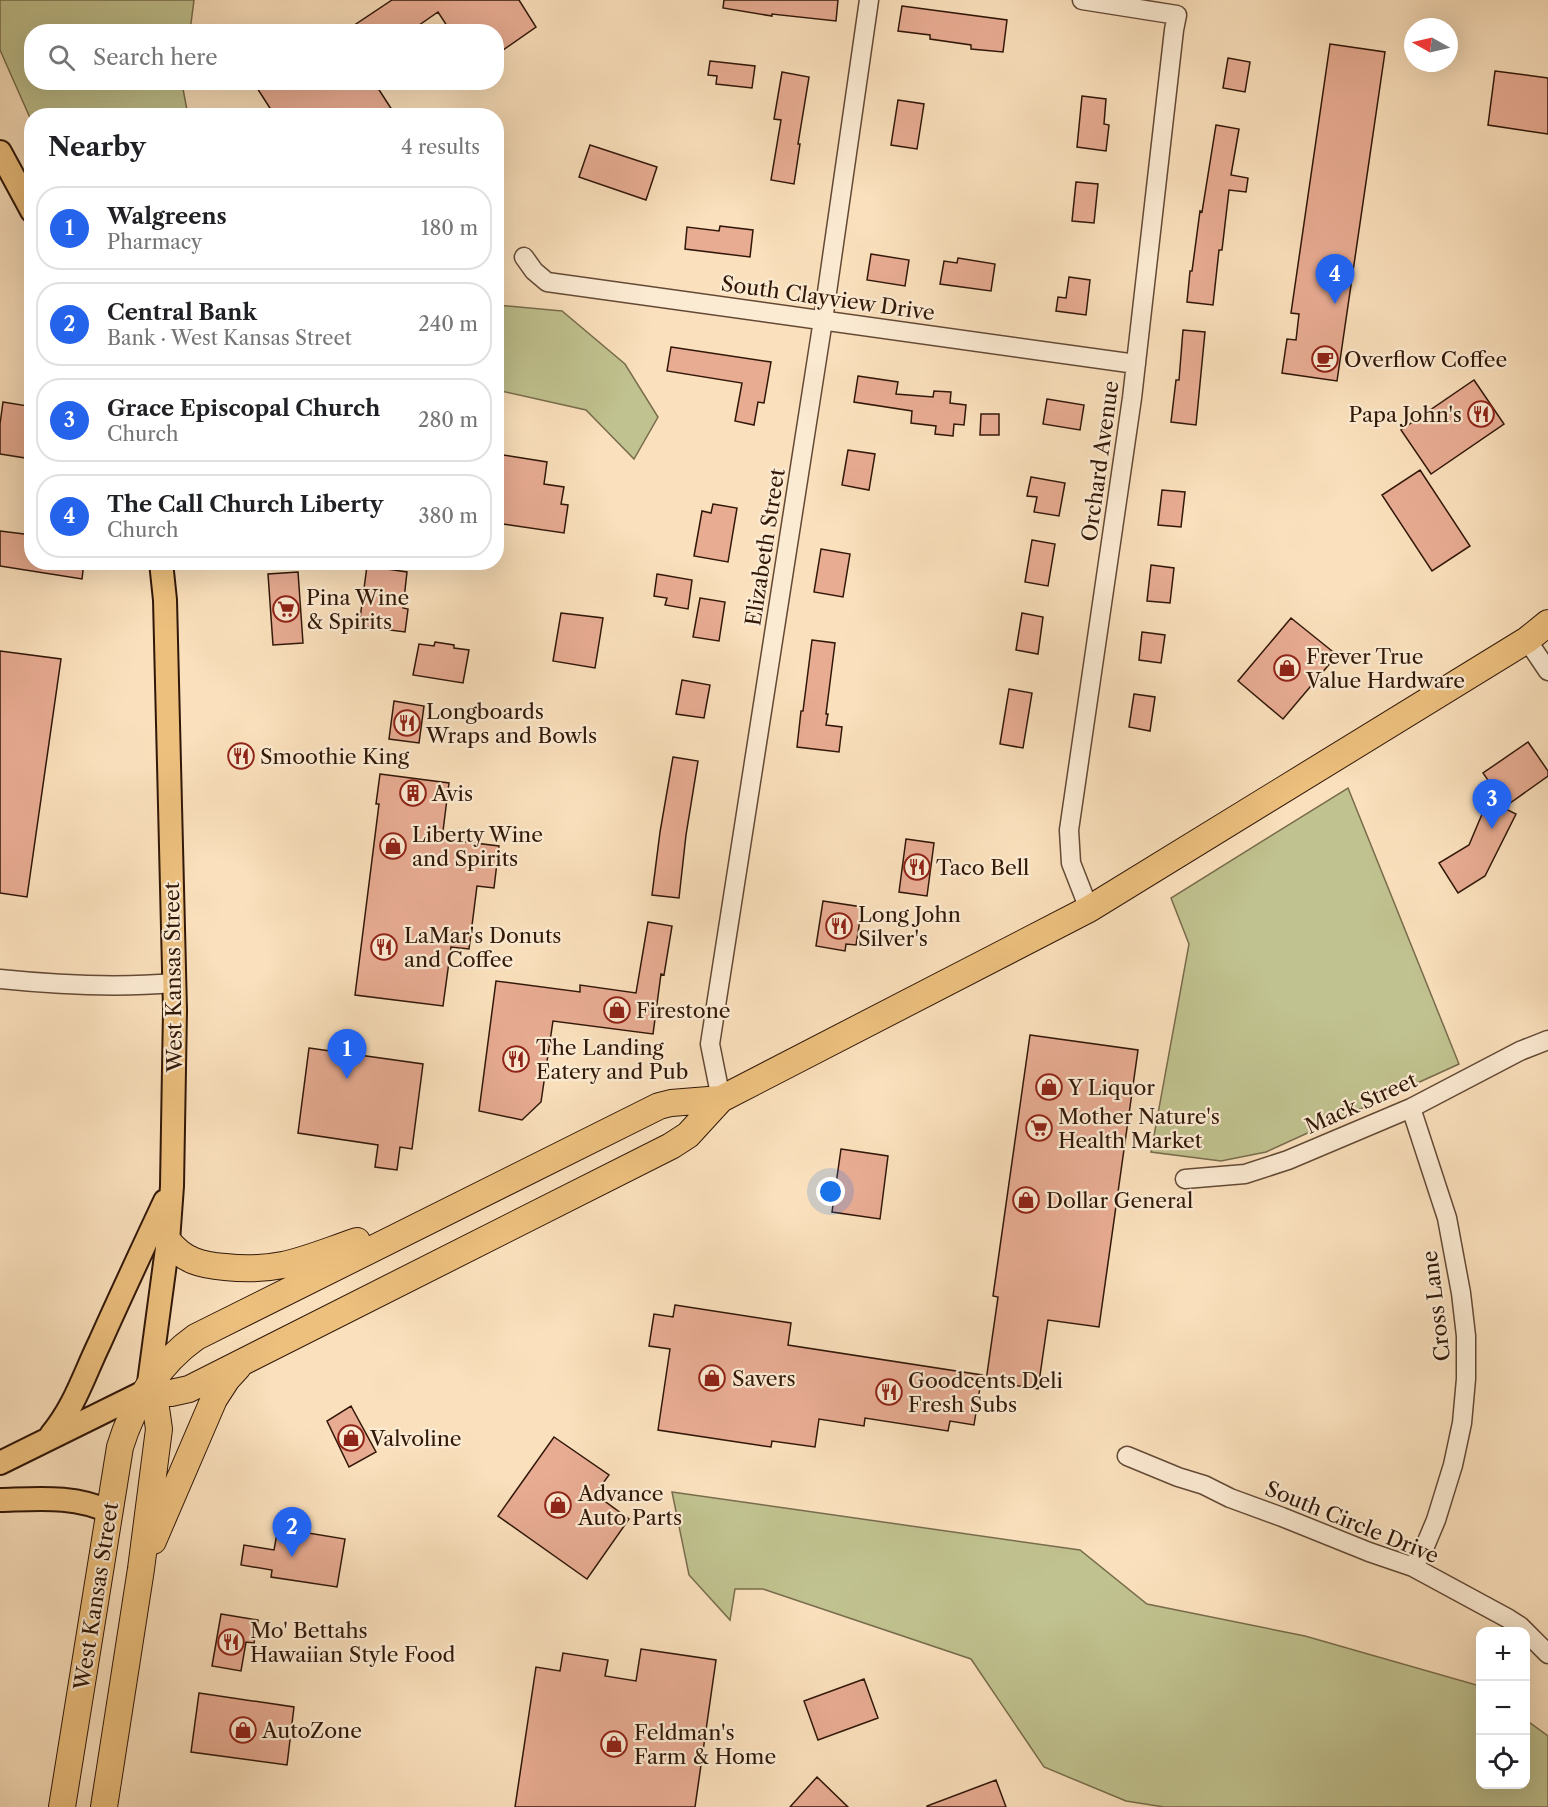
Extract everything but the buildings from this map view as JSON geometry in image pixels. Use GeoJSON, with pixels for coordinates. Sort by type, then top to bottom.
{"type":"FeatureCollection","features":[{"type":"Feature","properties":{"kind":"highway"},"geometry":{"type":"LineString","coordinates":[[721,1099],[659,1106],[196,1337],[172,1357],[148,1390],[171,1393],[189,1389],[671,1146],[688,1135],[721,1099],[1089,909],[1527,640],[1548,623]]}},
{"type":"Feature","properties":{"kind":"highway"},"geometry":{"type":"LineString","coordinates":[[168,1241],[180,1254],[196,1263],[256,1269],[290,1265],[357,1241],[407,1231]]}},
{"type":"Feature","properties":{"kind":"highway"},"geometry":{"type":"LineString","coordinates":[[141,1569],[214,1399],[226,1379],[246,1360]]}},
{"type":"Feature","properties":{"kind":"highway","name":"West Kansas Street"},"geometry":{"type":"LineString","coordinates":[[62,1807],[120,1447],[139,1402],[148,1390],[156,1408],[159,1429],[141,1569],[104,1807]]}},
{"type":"Feature","properties":{"kind":"main road"},"geometry":{"type":"LineString","coordinates":[[0,152],[24,196]]}},
{"type":"Feature","properties":{"kind":"main road","name":"West Kansas Street"},"geometry":{"type":"LineString","coordinates":[[148,1390],[168,1241],[172,1186],[175,1010],[165,600],[162,570]]}},
{"type":"Feature","properties":{"kind":"main road"},"geometry":{"type":"LineString","coordinates":[[48,1439],[69,1412],[79,1393],[98,1345],[172,1186]]}},
{"type":"Feature","properties":{"kind":"main road"},"geometry":{"type":"LineString","coordinates":[[0,1463],[148,1390]]}},
{"type":"Feature","properties":{"kind":"main road"},"geometry":{"type":"LineString","coordinates":[[0,1500],[77,1501],[110,1512]]}},
{"type":"Feature","properties":{"kind":"street","name":"Elizabeth Street"},"geometry":{"type":"LineString","coordinates":[[721,1099],[710,1044],[823,320],[868,0]]}},
{"type":"Feature","properties":{"kind":"street","name":"Orchard Avenue"},"geometry":{"type":"LineString","coordinates":[[1082,0],[1177,15],[1136,364],[1070,831],[1071,863],[1089,909]]}},
{"type":"Feature","properties":{"kind":"street","name":"South Clayview Drive"},"geometry":{"type":"LineString","coordinates":[[524,257],[534,271],[547,282],[1136,364]]}},
{"type":"Feature","properties":{"kind":"street"},"geometry":{"type":"LineString","coordinates":[[1527,640],[1548,671]]}},
{"type":"Feature","properties":{"kind":"street"},"geometry":{"type":"LineString","coordinates":[[0,979],[47,984],[140,986],[174,983]]}},
{"type":"Feature","properties":{"kind":"street","name":"Mack Street"},"geometry":{"type":"LineString","coordinates":[[1185,1179],[1245,1174],[1288,1160],[1411,1108],[1520,1051],[1548,1040]]}},
{"type":"Feature","properties":{"kind":"street","name":"Cross Lane"},"geometry":{"type":"LineString","coordinates":[[1411,1108],[1447,1218],[1461,1293],[1466,1336],[1466,1379],[1462,1423],[1453,1465],[1436,1520],[1423,1551],[1413,1567]]}},
{"type":"Feature","properties":{"kind":"street","name":"South Circle Drive"},"geometry":{"type":"LineString","coordinates":[[1127,1456],[1369,1552],[1413,1567],[1509,1618],[1548,1654]]}},
{"type":"Feature","properties":{"kind":"green space"},"geometry":{"type":"Polygon","coordinates":[[[0,0],[194,0],[191,24],[24,24],[24,90],[183,90],[187,108],[26,108],[0,50],[0,0]]]}},
{"type":"Feature","properties":{"kind":"green space"},"geometry":{"type":"Polygon","coordinates":[[[504,306],[562,311],[625,364],[658,417],[634,459],[586,410],[504,392],[504,306]]]}},
{"type":"Feature","properties":{"kind":"green space"},"geometry":{"type":"Polygon","coordinates":[[[1348,788],[1459,1064],[1266,1152],[1221,1161],[1151,1152],[1189,944],[1171,898],[1348,788]]]}},
{"type":"Feature","properties":{"kind":"green space"},"geometry":{"type":"Polygon","coordinates":[[[672,1492],[1080,1550],[1147,1604],[1305,1636],[1476,1685],[1476,1789],[1530,1789],[1530,1723],[1548,1736],[1548,1807],[1164,1807],[1126,1801],[1044,1767],[971,1659],[763,1589],[735,1589],[730,1620],[689,1575],[672,1492]]]}},
{"type":"Feature","properties":{"kind":"place","name":"The Call Church Liberty"},"geometry":{"type":"Point","coordinates":[1335,304]}},
{"type":"Feature","properties":{"kind":"place","name":"Overflow Coffee"},"geometry":{"type":"Point","coordinates":[1325,359]}},
{"type":"Feature","properties":{"kind":"place","name":"Papa John's"},"geometry":{"type":"Point","coordinates":[1481,414]}},
{"type":"Feature","properties":{"kind":"place","name":"Pina Wine & Spirits"},"geometry":{"type":"Point","coordinates":[286,609]}},
{"type":"Feature","properties":{"kind":"place","name":"Frever True Value Hardware"},"geometry":{"type":"Point","coordinates":[1287,668]}},
{"type":"Feature","properties":{"kind":"place","name":"Longboards Wraps and Bowls"},"geometry":{"type":"Point","coordinates":[407,723]}},
{"type":"Feature","properties":{"kind":"place","name":"Smoothie King"},"geometry":{"type":"Point","coordinates":[241,756]}},
{"type":"Feature","properties":{"kind":"place","name":"Avis"},"geometry":{"type":"Point","coordinates":[413,793]}},
{"type":"Feature","properties":{"kind":"place","name":"Grace Episcopal Church"},"geometry":{"type":"Point","coordinates":[1492,829]}},
{"type":"Feature","properties":{"kind":"place","name":"Liberty Wine and Spirits"},"geometry":{"type":"Point","coordinates":[393,846]}},
{"type":"Feature","properties":{"kind":"place","name":"Taco Bell"},"geometry":{"type":"Point","coordinates":[917,867]}},
{"type":"Feature","properties":{"kind":"place","name":"Long John Silver's"},"geometry":{"type":"Point","coordinates":[839,926]}},
{"type":"Feature","properties":{"kind":"place","name":"LaMar's Donuts and Coffee"},"geometry":{"type":"Point","coordinates":[384,947]}},
{"type":"Feature","properties":{"kind":"place","name":"Firestone"},"geometry":{"type":"Point","coordinates":[617,1010]}},
{"type":"Feature","properties":{"kind":"place","name":"The Landing Eatery and Pub"},"geometry":{"type":"Point","coordinates":[516,1059]}},
{"type":"Feature","properties":{"kind":"place","name":"Walgreens"},"geometry":{"type":"Point","coordinates":[347,1079]}},
{"type":"Feature","properties":{"kind":"place","name":"Y Liquor"},"geometry":{"type":"Point","coordinates":[1049,1087]}},
{"type":"Feature","properties":{"kind":"place","name":"Mother Nature's Health Market"},"geometry":{"type":"Point","coordinates":[1039,1128]}},
{"type":"Feature","properties":{"kind":"place","name":"Dollar General"},"geometry":{"type":"Point","coordinates":[1026,1200]}},
{"type":"Feature","properties":{"kind":"place","name":"Savers"},"geometry":{"type":"Point","coordinates":[712,1378]}},
{"type":"Feature","properties":{"kind":"place","name":"Goodcents Deli Fresh Subs"},"geometry":{"type":"Point","coordinates":[889,1392]}},
{"type":"Feature","properties":{"kind":"place","name":"Valvoline"},"geometry":{"type":"Point","coordinates":[351,1438]}},
{"type":"Feature","properties":{"kind":"place","name":"Advance Auto Parts"},"geometry":{"type":"Point","coordinates":[558,1505]}},
{"type":"Feature","properties":{"kind":"place","name":"Central Bank"},"geometry":{"type":"Point","coordinates":[292,1557]}},
{"type":"Feature","properties":{"kind":"place","name":"Mo' Bettahs Hawaiian Style Food"},"geometry":{"type":"Point","coordinates":[231,1642]}},
{"type":"Feature","properties":{"kind":"place","name":"AutoZone"},"geometry":{"type":"Point","coordinates":[243,1730]}},
{"type":"Feature","properties":{"kind":"place","name":"Feldman's Farm & Home"},"geometry":{"type":"Point","coordinates":[614,1744]}}]}
